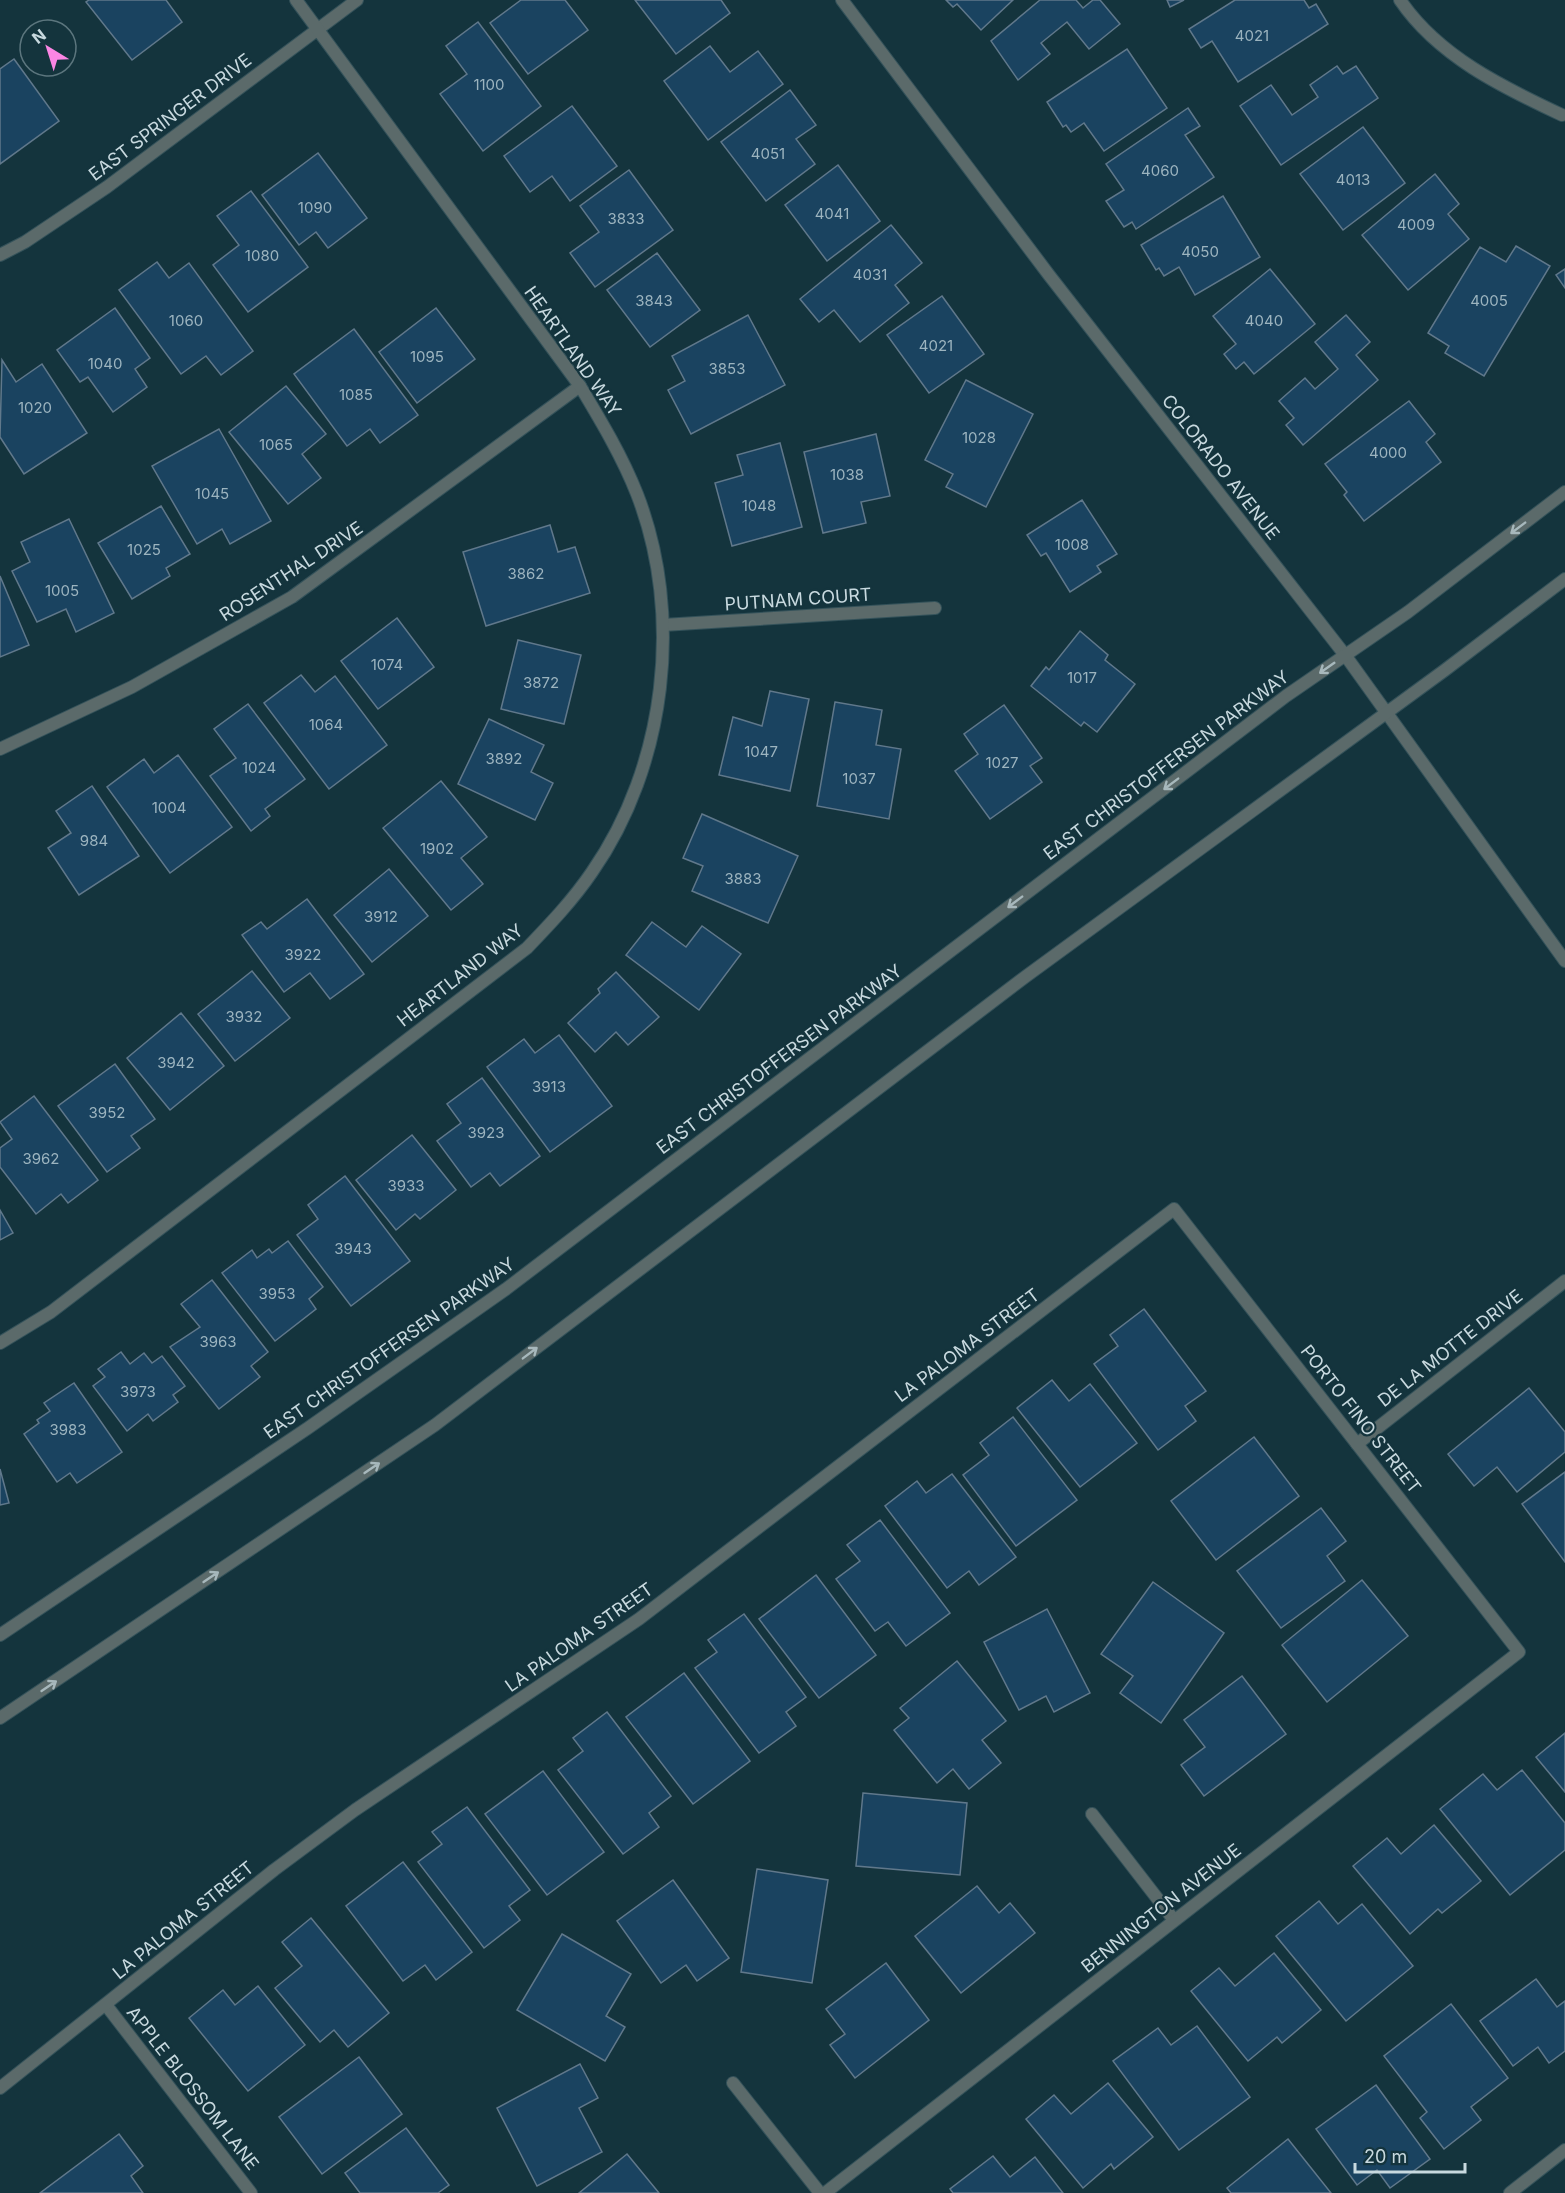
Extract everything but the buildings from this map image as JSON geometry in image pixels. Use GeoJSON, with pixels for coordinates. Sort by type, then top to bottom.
{"type":"FeatureCollection","features":[{"type":"Feature","properties":{"kind":"street","name":"HEARTLAND WAY"},"geometry":{"type":"LineString","coordinates":[[0,1343],[51,1312],[518,955],[562,911],[593,871],[625,814],[644,766],[658,702],[663,625],[655,558],[637,495],[609,436],[580,386],[296,0]]}},
{"type":"Feature","properties":{"kind":"street","name":"EAST SPRINGER DRIVE"},"geometry":{"type":"LineString","coordinates":[[0,255],[25,242],[107,187],[357,0]]}},
{"type":"Feature","properties":{"kind":"street","name":"COLORADO AVENUE"},"geometry":{"type":"LineString","coordinates":[[842,0],[1049,275],[1345,655],[1565,961]]}},
{"type":"Feature","properties":{"kind":"street"},"geometry":{"type":"LineString","coordinates":[[1400,0],[1427,33],[1450,53],[1508,88],[1562,115]]}},
{"type":"Feature","properties":{"kind":"street","name":"ROSENTHAL DRIVE"},"geometry":{"type":"LineString","coordinates":[[0,749],[132,687],[291,597],[580,386]]}},
{"type":"Feature","properties":{"kind":"street","name":"EAST CHRISTOFFERSEN PARKWAY"},"geometry":{"type":"LineString","coordinates":[[0,1635],[318,1422],[497,1295],[1286,696],[1408,612],[1565,492]]}},
{"type":"Feature","properties":{"kind":"street"},"geometry":{"type":"LineString","coordinates":[[0,1718],[435,1425],[1025,977],[1565,579]]}},
{"type":"Feature","properties":{"kind":"street","name":"PUTNAM COURT"},"geometry":{"type":"LineString","coordinates":[[663,625],[935,608]]}},
{"type":"Feature","properties":{"kind":"street","name":"PORTO FINO STREET"},"geometry":{"type":"LineString","coordinates":[[1174,1209],[1519,1652]]}},
{"type":"Feature","properties":{"kind":"street","name":"LA PALOMA STREET"},"geometry":{"type":"LineString","coordinates":[[0,2088],[274,1870],[356,1810],[639,1619],[1174,1209]]}},
{"type":"Feature","properties":{"kind":"street","name":"DE LA MOTTE DRIVE"},"geometry":{"type":"LineString","coordinates":[[1357,1444],[1565,1281]]}},
{"type":"Feature","properties":{"kind":"street","name":"BENNINGTON AVENUE"},"geometry":{"type":"LineString","coordinates":[[825,2193],[1519,1652]]}},
{"type":"Feature","properties":{"kind":"street"},"geometry":{"type":"LineString","coordinates":[[1092,1814],[1174,1920]]}},
{"type":"Feature","properties":{"kind":"street","name":"APPLE BLOSSOM LANE"},"geometry":{"type":"LineString","coordinates":[[106,2005],[251,2193]]}},
{"type":"Feature","properties":{"kind":"street"},"geometry":{"type":"LineString","coordinates":[[734,2083],[820,2193]]}},
{"type":"Feature","properties":{"kind":"street"},"geometry":{"type":"LineString","coordinates":[[1510,2193],[1565,2150]]}}]}
